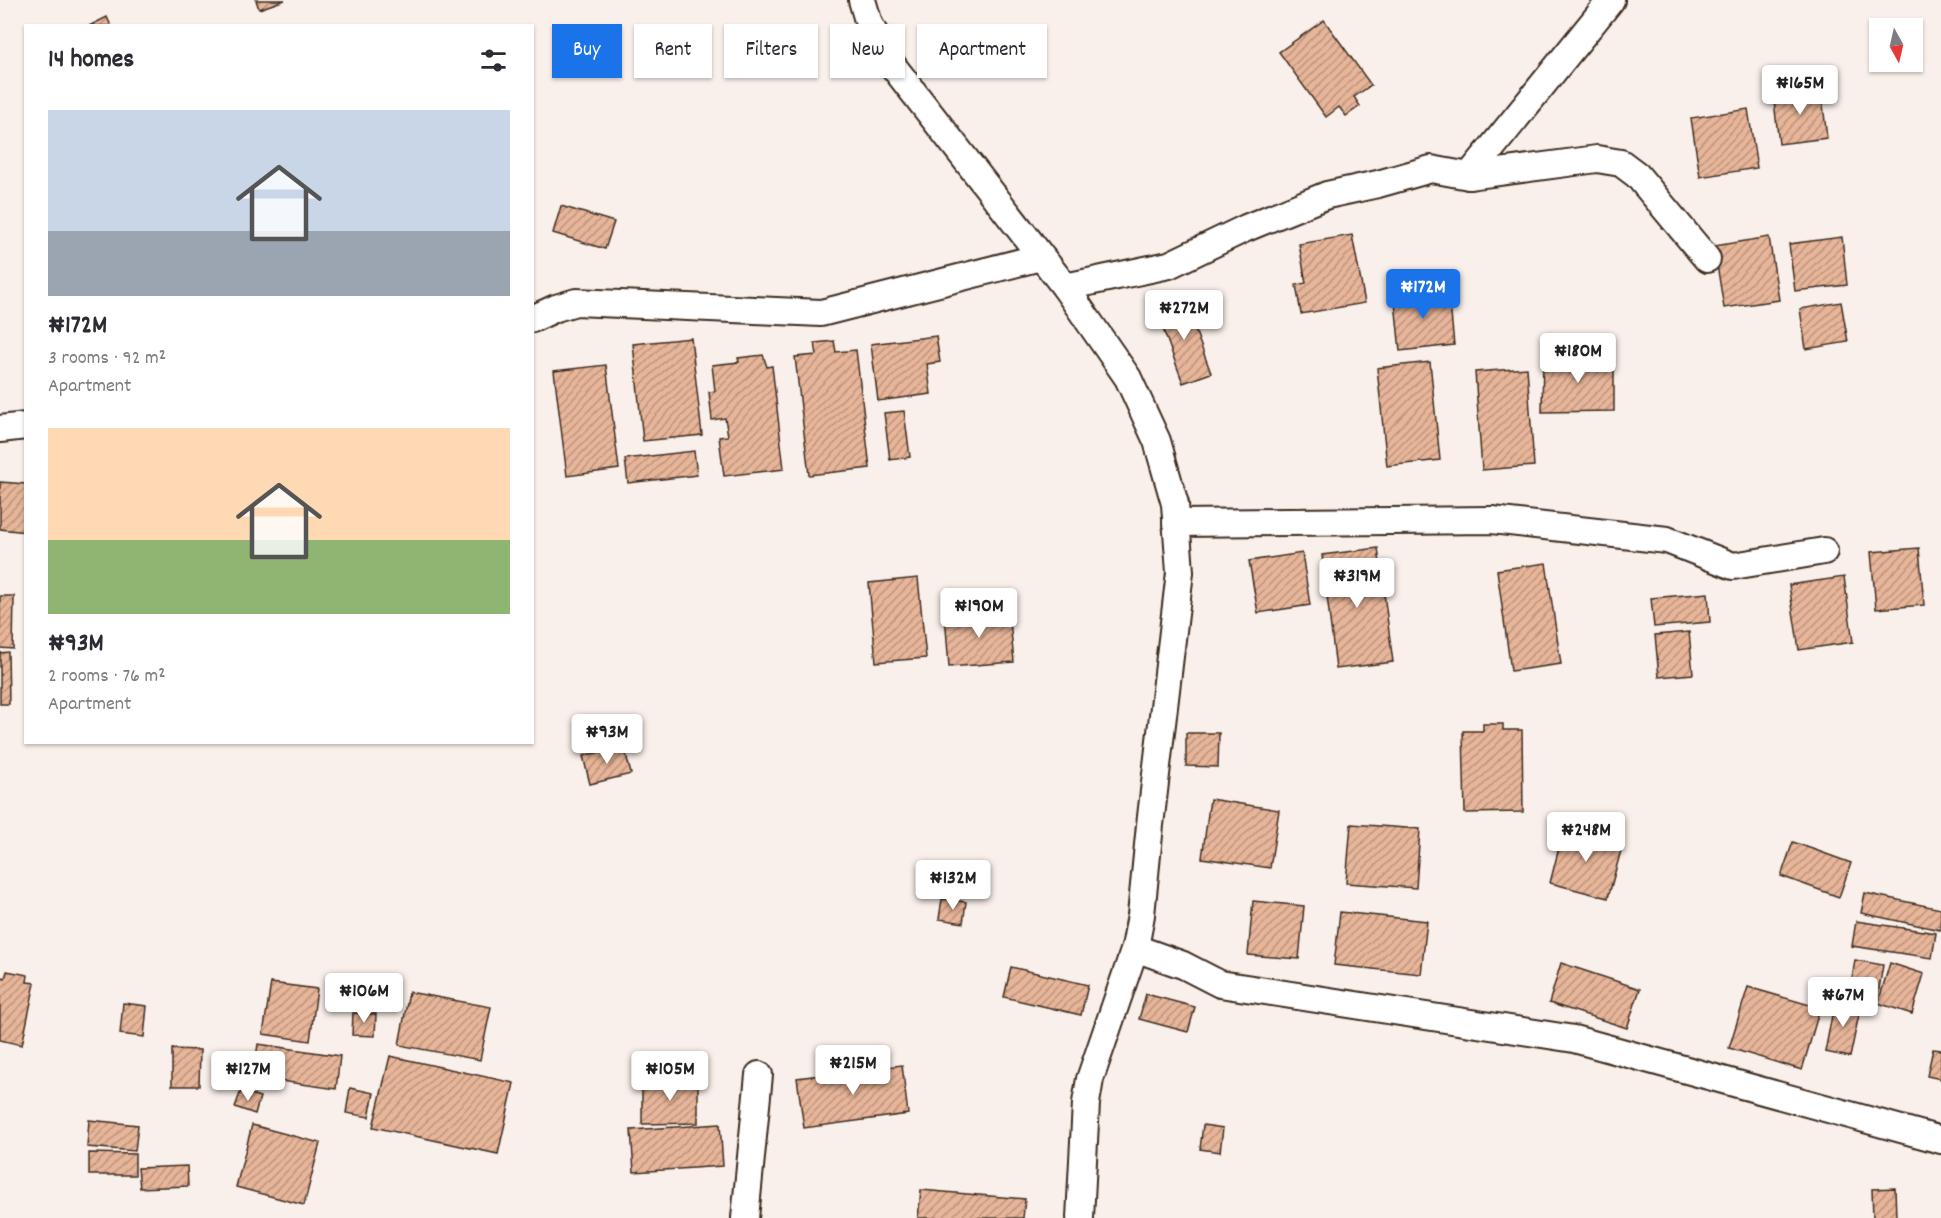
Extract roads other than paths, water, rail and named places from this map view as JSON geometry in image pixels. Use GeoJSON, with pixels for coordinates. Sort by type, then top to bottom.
{"type":"FeatureCollection","features":[{"type":"Feature","properties":{"kind":"street"},"geometry":{"type":"LineString","coordinates":[[862,0],[869,24],[893,66],[1065,287],[1128,378],[1157,441],[1175,504],[1180,572],[1141,915],[1135,948],[1090,1079],[1086,1103],[1080,1218]]}},
{"type":"Feature","properties":{"kind":"street"},"geometry":{"type":"LineString","coordinates":[[1468,176],[1611,0]]}},
{"type":"Feature","properties":{"kind":"street"},"geometry":{"type":"LineString","coordinates":[[1065,287],[1169,265],[1246,228],[1327,195],[1431,169],[1468,176],[1597,159],[1621,163],[1637,175],[1707,259]]}},
{"type":"Feature","properties":{"kind":"street"},"geometry":{"type":"LineString","coordinates":[[534,318],[576,302],[820,313],[1041,257]]}},
{"type":"Feature","properties":{"kind":"street"},"geometry":{"type":"LineString","coordinates":[[0,429],[24,426]]}},
{"type":"Feature","properties":{"kind":"street"},"geometry":{"type":"LineString","coordinates":[[1176,523],[1492,520],[1667,540],[1733,566],[1824,551]]}},
{"type":"Feature","properties":{"kind":"street"},"geometry":{"type":"LineString","coordinates":[[1135,948],[1183,965],[1220,984],[1574,1039],[1941,1140]]}},
{"type":"Feature","properties":{"kind":"street"},"geometry":{"type":"LineString","coordinates":[[745,1218],[759,1075]]}}]}
